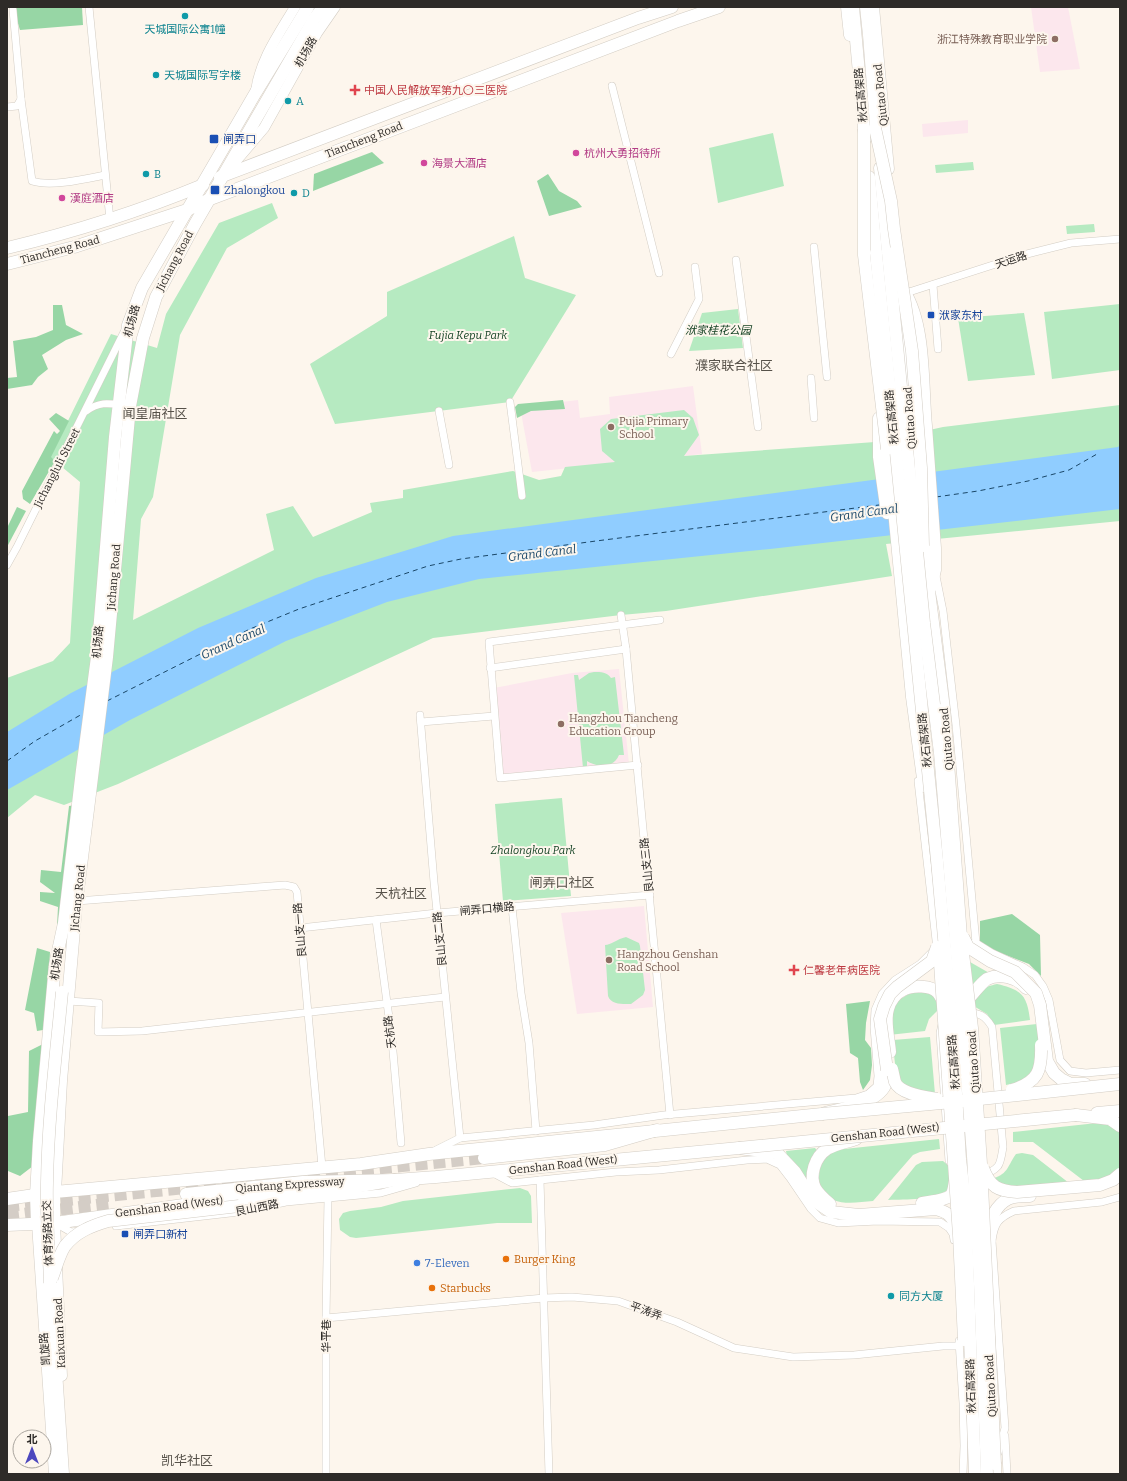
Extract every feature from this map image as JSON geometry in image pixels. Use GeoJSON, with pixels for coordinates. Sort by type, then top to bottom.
{"type":"FeatureCollection","features":[{"type":"Feature","properties":{"kind":"main road","name":"机场路"},"geometry":{"type":"LineString","coordinates":[[124,405],[128,325],[142,288],[256,92],[262,63],[295,7]]}},
{"type":"Feature","properties":{"kind":"main road"},"geometry":{"type":"LineString","coordinates":[[256,92],[308,7]]}},
{"type":"Feature","properties":{"kind":"main road","name":"Jichang Road"},"geometry":{"type":"LineString","coordinates":[[76,904],[87,770],[102,657],[124,405],[156,297],[208,200],[314,19],[323,7]]}},
{"type":"Feature","properties":{"kind":"main road","name":"机场路"},"geometry":{"type":"LineString","coordinates":[[223,176],[264,128],[317,33],[335,7]]}},
{"type":"Feature","properties":{"kind":"main road","name":"Tiancheng Road"},"geometry":{"type":"LineString","coordinates":[[7,248],[110,220],[623,24],[672,7]]}},
{"type":"Feature","properties":{"kind":"main road","name":"Tiancheng Road"},"geometry":{"type":"LineString","coordinates":[[7,264],[74,248],[187,210],[208,200],[678,21],[719,7]]}},
{"type":"Feature","properties":{"kind":"main road"},"geometry":{"type":"LineString","coordinates":[[847,7],[874,295],[883,367],[883,441],[880,468],[892,546],[898,560]]}},
{"type":"Feature","properties":{"kind":"main road","name":"秋石高架路"},"geometry":{"type":"LineString","coordinates":[[853,7],[870,128],[903,400],[923,615],[940,753],[973,1156],[980,1284],[987,1474]]}},
{"type":"Feature","properties":{"kind":"main road","name":"秋石高架路"},"geometry":{"type":"LineString","coordinates":[[866,7],[869,35],[870,128],[952,1027],[960,1159],[965,1202],[975,1474]]}},
{"type":"Feature","properties":{"kind":"main road","name":"Qiutao Road"},"geometry":{"type":"LineString","coordinates":[[873,7],[885,129],[897,279],[906,355],[911,439],[923,549],[932,565],[929,596],[944,709],[961,932],[969,998],[995,1469]]}},
{"type":"Feature","properties":{"kind":"main road"},"geometry":{"type":"LineString","coordinates":[[870,128],[864,255],[890,473],[912,697],[925,791],[943,1001],[955,1180],[957,1239],[969,1425],[969,1474]]}},
{"type":"Feature","properties":{"kind":"main road"},"geometry":{"type":"LineString","coordinates":[[870,128],[891,201],[912,351],[921,468],[923,549]]}},
{"type":"Feature","properties":{"kind":"main road"},"geometry":{"type":"LineString","coordinates":[[897,279],[910,300],[918,328],[922,360],[932,565]]}},
{"type":"Feature","properties":{"kind":"main road"},"geometry":{"type":"LineString","coordinates":[[883,441],[890,473]]}},
{"type":"Feature","properties":{"kind":"main road","name":"机场路"},"geometry":{"type":"LineString","coordinates":[[36,1224],[39,1141],[55,966],[64,923],[87,770]]}},
{"type":"Feature","properties":{"kind":"main road","name":"体育场路立交"},"geometry":{"type":"LineString","coordinates":[[63,1474],[50,1283],[47,1184],[51,1111],[76,904]]}},
{"type":"Feature","properties":{"kind":"main road","name":"体育场路立交"},"geometry":{"type":"LineString","coordinates":[[64,923],[65,996]]}},
{"type":"Feature","properties":{"kind":"main road"},"geometry":{"type":"LineString","coordinates":[[961,932],[968,947],[990,961],[1015,972],[1036,993],[1040,1005],[1047,1061],[1058,1076],[1071,1084],[1120,1083]]}},
{"type":"Feature","properties":{"kind":"main road"},"geometry":{"type":"LineString","coordinates":[[822,1114],[864,1102],[873,1098],[880,1092],[886,1083],[887,1070],[880,1019],[884,1006],[890,994],[897,987],[932,961],[937,944]]}},
{"type":"Feature","properties":{"kind":"main road"},"geometry":{"type":"LineString","coordinates":[[969,998],[987,979],[996,976],[1005,976],[1022,983],[1030,992],[1036,1004],[1042,1055],[1041,1064],[1037,1074],[1026,1086],[988,1097]]}},
{"type":"Feature","properties":{"kind":"main road"},"geometry":{"type":"LineString","coordinates":[[943,1001],[938,992],[929,988],[917,986],[904,989],[894,998],[888,1008],[886,1019],[892,1069],[896,1083],[914,1095],[952,1102]]}},
{"type":"Feature","properties":{"kind":"main road"},"geometry":{"type":"LineString","coordinates":[[54,1192],[65,996]]}},
{"type":"Feature","properties":{"kind":"main road"},"geometry":{"type":"LineString","coordinates":[[7,1199],[54,1192],[361,1164],[429,1154],[658,1130],[952,1102],[1120,1083]]}},
{"type":"Feature","properties":{"kind":"main road","name":"Genshan Road (West)"},"geometry":{"type":"LineString","coordinates":[[7,1225],[55,1223],[212,1201],[280,1196],[395,1180],[1120,1111]]}},
{"type":"Feature","properties":{"kind":"main road"},"geometry":{"type":"LineString","coordinates":[[1076,1115],[1110,1119],[1120,1126]]}},
{"type":"Feature","properties":{"kind":"main road"},"geometry":{"type":"LineString","coordinates":[[484,1158],[605,1144],[658,1130]]}},
{"type":"Feature","properties":{"kind":"main road"},"geometry":{"type":"LineString","coordinates":[[868,1135],[827,1149],[817,1158],[813,1172],[814,1187],[821,1198],[830,1204],[858,1209],[924,1203],[950,1196],[953,1191],[955,1180]]}},
{"type":"Feature","properties":{"kind":"main road"},"geometry":{"type":"LineString","coordinates":[[739,1148],[778,1153],[795,1172],[812,1200],[831,1212],[859,1215],[936,1209],[946,1212],[952,1216],[957,1239]]}},
{"type":"Feature","properties":{"kind":"main road"},"geometry":{"type":"LineString","coordinates":[[978,1171],[997,1188],[1005,1191],[1017,1192],[1100,1185],[1113,1180],[1120,1174]]}},
{"type":"Feature","properties":{"kind":"main road","name":"Qiantang Expressway"},"geometry":{"type":"LineString","coordinates":[[186,1194],[303,1182],[395,1180]]}},
{"type":"Feature","properties":{"kind":"main road"},"geometry":{"type":"LineString","coordinates":[[983,1239],[992,1216],[1007,1199],[1103,1190],[1120,1182]]}},
{"type":"Feature","properties":{"kind":"main road","name":"Kaixuan Road"},"geometry":{"type":"LineString","coordinates":[[54,1192],[67,1474]]}},
{"type":"Feature","properties":{"kind":"main road"},"geometry":{"type":"LineString","coordinates":[[50,1283],[64,1247],[89,1226],[108,1220],[240,1206],[280,1196]]}},
{"type":"Feature","properties":{"kind":"main road","name":"凯旋路"},"geometry":{"type":"LineString","coordinates":[[36,1224],[54,1474]]}},
{"type":"Feature","properties":{"kind":"street"},"geometry":{"type":"LineString","coordinates":[[89,7],[110,220]]}},
{"type":"Feature","properties":{"kind":"street"},"geometry":{"type":"LineString","coordinates":[[13,10],[32,181],[39,183],[77,180],[105,175]]}},
{"type":"Feature","properties":{"kind":"street"},"geometry":{"type":"LineString","coordinates":[[612,86],[659,273]]}},
{"type":"Feature","properties":{"kind":"street"},"geometry":{"type":"LineString","coordinates":[[7,107],[17,106],[22,99]]}},
{"type":"Feature","properties":{"kind":"street","name":"天运路"},"geometry":{"type":"LineString","coordinates":[[906,293],[1027,254],[1071,243],[1120,238]]}},
{"type":"Feature","properties":{"kind":"street"},"geometry":{"type":"LineString","coordinates":[[814,247],[827,377]]}},
{"type":"Feature","properties":{"kind":"street"},"geometry":{"type":"LineString","coordinates":[[736,260],[758,427]]}},
{"type":"Feature","properties":{"kind":"street"},"geometry":{"type":"LineString","coordinates":[[671,354],[699,299],[695,267]]}},
{"type":"Feature","properties":{"kind":"street"},"geometry":{"type":"LineString","coordinates":[[933,285],[938,349]]}},
{"type":"Feature","properties":{"kind":"street","name":"Jichangluli Street"},"geometry":{"type":"LineString","coordinates":[[7,566],[128,325]]}},
{"type":"Feature","properties":{"kind":"street"},"geometry":{"type":"LineString","coordinates":[[811,378],[814,418]]}},
{"type":"Feature","properties":{"kind":"street"},"geometry":{"type":"LineString","coordinates":[[510,402],[522,496]]}},
{"type":"Feature","properties":{"kind":"street"},"geometry":{"type":"LineString","coordinates":[[85,413],[95,405],[107,403],[124,405]]}},
{"type":"Feature","properties":{"kind":"street"},"geometry":{"type":"LineString","coordinates":[[439,411],[449,465]]}},
{"type":"Feature","properties":{"kind":"street"},"geometry":{"type":"LineString","coordinates":[[932,565],[943,611],[962,780],[976,943],[962,968],[964,1012]]}},
{"type":"Feature","properties":{"kind":"street","name":"艮山支三路"},"geometry":{"type":"LineString","coordinates":[[621,615],[626,648],[638,765],[670,1115]]}},
{"type":"Feature","properties":{"kind":"street"},"geometry":{"type":"LineString","coordinates":[[638,765],[500,778],[489,642],[660,620]]}},
{"type":"Feature","properties":{"kind":"street"},"geometry":{"type":"LineString","coordinates":[[490,668],[626,648]]}},
{"type":"Feature","properties":{"kind":"street"},"geometry":{"type":"LineString","coordinates":[[944,709],[950,680]]}},
{"type":"Feature","properties":{"kind":"street","name":"艮山支二路"},"geometry":{"type":"LineString","coordinates":[[460,1138],[437,914],[421,719],[494,716]]}},
{"type":"Feature","properties":{"kind":"street","name":"艮山支一路"},"geometry":{"type":"LineString","coordinates":[[76,904],[286,885],[294,887],[297,892],[322,1167]]}},
{"type":"Feature","properties":{"kind":"street","name":"闸弄口横路"},"geometry":{"type":"LineString","coordinates":[[300,928],[650,895]]}},
{"type":"Feature","properties":{"kind":"street"},"geometry":{"type":"LineString","coordinates":[[512,907],[521,993],[529,1043],[536,1131]]}},
{"type":"Feature","properties":{"kind":"street","name":"天杭路"},"geometry":{"type":"LineString","coordinates":[[376,920],[392,1040],[401,1144]]}},
{"type":"Feature","properties":{"kind":"street"},"geometry":{"type":"LineString","coordinates":[[429,1154],[460,1138],[601,1124],[670,1115],[856,1098],[868,1094],[877,1086],[878,1076],[874,1027],[876,1010],[882,994],[895,980],[920,964],[937,944],[976,943],[992,953],[1024,967],[1035,975],[1043,986],[1049,1000],[1060,1060],[1070,1071],[1086,1073],[1120,1070]]}},
{"type":"Feature","properties":{"kind":"street"},"geometry":{"type":"LineString","coordinates":[[937,944],[958,968],[964,1012]]}},
{"type":"Feature","properties":{"kind":"street"},"geometry":{"type":"LineString","coordinates":[[65,996],[99,1002],[98,1032],[142,1031],[446,997]]}},
{"type":"Feature","properties":{"kind":"street"},"geometry":{"type":"LineString","coordinates":[[964,1012],[979,1013],[988,1019],[992,1027],[1003,1147],[998,1165],[990,1172],[978,1171],[958,1173],[949,1161],[940,1033],[946,1015],[964,1012]]}},
{"type":"Feature","properties":{"kind":"street"},"geometry":{"type":"LineString","coordinates":[[491,1172],[512,1183],[616,1172],[659,1170],[767,1159],[780,1165],[811,1209],[820,1218],[838,1223],[878,1221],[940,1222],[949,1228],[957,1239],[959,1346],[963,1403],[963,1474]]}},
{"type":"Feature","properties":{"kind":"street","name":"艮山西路"},"geometry":{"type":"LineString","coordinates":[[55,1223],[71,1232],[239,1212],[286,1202],[381,1193],[436,1177]]}},
{"type":"Feature","properties":{"kind":"street"},"geometry":{"type":"LineString","coordinates":[[540,1180],[549,1474]]}},
{"type":"Feature","properties":{"kind":"street"},"geometry":{"type":"LineString","coordinates":[[957,1239],[983,1239],[993,1230],[997,1222],[1004,1215],[1014,1210],[1102,1202],[1120,1197]]}},
{"type":"Feature","properties":{"kind":"street","name":"华平巷"},"geometry":{"type":"LineString","coordinates":[[326,1474],[328,1198]]}},
{"type":"Feature","properties":{"kind":"street"},"geometry":{"type":"LineString","coordinates":[[983,1239],[1005,1428],[1006,1474]]}},
{"type":"Feature","properties":{"kind":"street","name":"平涛弄"},"geometry":{"type":"LineString","coordinates":[[326,1318],[544,1298],[572,1297],[618,1301],[677,1322],[734,1348],[793,1357],[854,1355],[943,1346],[959,1346]]}},
{"type":"Feature","properties":{"kind":"street"},"geometry":{"type":"LineString","coordinates":[[995,1469],[1005,1428]]}},
{"type":"Feature","properties":{"kind":"shaded area","name":"浙江特殊教育职业学院"},"geometry":{"type":"Polygon","coordinates":[[[1031,7],[1068,7],[1080,69],[1040,72],[1031,7]]]}},
{"type":"Feature","properties":{"kind":"shaded area"},"geometry":{"type":"Polygon","coordinates":[[[968,120],[968,133],[923,137],[922,124],[968,120]]]}},
{"type":"Feature","properties":{"kind":"shaded area","name":"Pujia Primary School"},"geometry":{"type":"Polygon","coordinates":[[[693,386],[702,454],[532,472],[520,407],[578,400],[580,418],[610,414],[609,397],[693,386]]]}},
{"type":"Feature","properties":{"kind":"shaded area","name":"Hangzhou Tiancheng Education Group"},"geometry":{"type":"Polygon","coordinates":[[[619,669],[629,764],[503,775],[494,688],[572,673],[619,669]]]}},
{"type":"Feature","properties":{"kind":"shaded area","name":"Hangzhou Genshan Road School"},"geometry":{"type":"Polygon","coordinates":[[[644,906],[653,1007],[577,1014],[561,913],[644,906]]]}},
{"type":"Feature","properties":{"kind":"green space"},"geometry":{"type":"Polygon","coordinates":[[[13,7],[82,7],[83,25],[20,30],[13,7]]]}},
{"type":"Feature","properties":{"kind":"green space"},"geometry":{"type":"Polygon","coordinates":[[[773,133],[784,186],[718,203],[709,148],[773,133]]]}},
{"type":"Feature","properties":{"kind":"green space"},"geometry":{"type":"Polygon","coordinates":[[[372,152],[384,163],[313,191],[314,174],[372,152]]]}},
{"type":"Feature","properties":{"kind":"green space"},"geometry":{"type":"Polygon","coordinates":[[[973,162],[974,170],[936,173],[935,165],[973,162]]]}},
{"type":"Feature","properties":{"kind":"green space"},"geometry":{"type":"Polygon","coordinates":[[[548,174],[559,191],[577,201],[582,207],[549,216],[537,181],[548,174]]]}},
{"type":"Feature","properties":{"kind":"green space"},"geometry":{"type":"Polygon","coordinates":[[[272,203],[278,218],[227,248],[180,335],[153,497],[141,519],[133,620],[274,550],[266,514],[293,506],[313,537],[372,512],[370,503],[403,498],[403,490],[513,471],[539,480],[561,476],[565,467],[615,462],[602,451],[600,429],[611,419],[684,410],[693,418],[699,435],[684,456],[875,442],[943,427],[1120,405],[1120,521],[886,544],[892,576],[666,611],[621,615],[433,638],[118,784],[64,805],[35,795],[7,818],[7,678],[53,661],[70,643],[80,482],[50,457],[111,334],[157,348],[166,314],[219,223],[272,203]]]}},
{"type":"Feature","properties":{"kind":"green space"},"geometry":{"type":"Polygon","coordinates":[[[1094,224],[1095,232],[1067,234],[1066,226],[1094,224]]]}},
{"type":"Feature","properties":{"kind":"green space","name":"Fujia Kepu Park"},"geometry":{"type":"Polygon","coordinates":[[[514,236],[525,278],[576,295],[510,402],[335,424],[310,364],[387,316],[387,292],[514,236]]]}},
{"type":"Feature","properties":{"kind":"green space"},"geometry":{"type":"Polygon","coordinates":[[[1120,304],[1120,370],[1052,379],[1044,312],[1120,304]]]}},
{"type":"Feature","properties":{"kind":"green space"},"geometry":{"type":"Polygon","coordinates":[[[53,305],[62,305],[66,325],[83,334],[66,340],[42,355],[48,369],[38,377],[32,385],[7,389],[7,378],[17,377],[13,341],[36,337],[53,330],[53,305]]]}},
{"type":"Feature","properties":{"kind":"green space","name":"洑家桂花公园"},"geometry":{"type":"Polygon","coordinates":[[[738,309],[743,348],[689,351],[702,313],[738,309]]]}},
{"type":"Feature","properties":{"kind":"green space"},"geometry":{"type":"Polygon","coordinates":[[[1024,313],[1035,375],[968,381],[958,318],[1024,313]]]}},
{"type":"Feature","properties":{"kind":"green space"},"geometry":{"type":"Polygon","coordinates":[[[563,400],[565,409],[531,411],[517,418],[515,407],[518,404],[563,400]]]}},
{"type":"Feature","properties":{"kind":"green space"},"geometry":{"type":"Polygon","coordinates":[[[56,413],[69,421],[51,457],[55,461],[30,504],[23,499],[22,491],[54,431],[57,434],[60,431],[49,419],[56,413]]]}},
{"type":"Feature","properties":{"kind":"green space"},"geometry":{"type":"Polygon","coordinates":[[[17,507],[26,511],[7,547],[7,528],[17,507]]]}},
{"type":"Feature","properties":{"kind":"green space"},"geometry":{"type":"Polygon","coordinates":[[[589,673],[606,673],[611,678],[615,677],[624,755],[619,755],[617,759],[605,766],[596,765],[587,761],[587,767],[583,768],[574,675],[578,675],[579,680],[589,673]]]}},
{"type":"Feature","properties":{"kind":"green space","name":"Zhalongkou Park"},"geometry":{"type":"Polygon","coordinates":[[[562,798],[571,896],[503,901],[495,804],[562,798]]]}},
{"type":"Feature","properties":{"kind":"green space"},"geometry":{"type":"Polygon","coordinates":[[[75,805],[61,924],[57,926],[58,907],[40,901],[40,892],[55,893],[40,882],[41,870],[61,872],[69,806],[75,805]]]}},
{"type":"Feature","properties":{"kind":"green space"},"geometry":{"type":"Polygon","coordinates":[[[1012,914],[1040,935],[1041,976],[1029,964],[998,952],[980,942],[980,921],[1012,914]]]}},
{"type":"Feature","properties":{"kind":"green space"},"geometry":{"type":"Polygon","coordinates":[[[626,937],[639,943],[645,990],[643,995],[631,1004],[621,1004],[612,1001],[608,996],[605,945],[626,937]]]}},
{"type":"Feature","properties":{"kind":"green space"},"geometry":{"type":"Polygon","coordinates":[[[37,948],[50,952],[48,990],[43,1030],[37,1031],[34,1013],[25,1010],[37,948]]]}},
{"type":"Feature","properties":{"kind":"green space"},"geometry":{"type":"Polygon","coordinates":[[[970,962],[991,974],[970,987],[970,962]]]}},
{"type":"Feature","properties":{"kind":"green space"},"geometry":{"type":"Polygon","coordinates":[[[997,984],[1018,991],[1022,995],[1027,1005],[1030,1020],[994,1025],[987,1014],[972,1005],[975,996],[981,990],[997,984]]]}},
{"type":"Feature","properties":{"kind":"green space"},"geometry":{"type":"Polygon","coordinates":[[[913,992],[930,994],[936,999],[941,1007],[929,1019],[925,1031],[889,1035],[892,1008],[899,1000],[913,992]]]}},
{"type":"Feature","properties":{"kind":"green space"},"geometry":{"type":"Polygon","coordinates":[[[870,1001],[865,1040],[871,1048],[872,1065],[870,1080],[863,1090],[860,1082],[858,1058],[850,1053],[846,1004],[870,1001]]]}},
{"type":"Feature","properties":{"kind":"green space"},"geometry":{"type":"Polygon","coordinates":[[[1037,1024],[1040,1050],[1033,1072],[1019,1082],[1006,1085],[1000,1028],[1037,1024]]]}},
{"type":"Feature","properties":{"kind":"green space"},"geometry":{"type":"Polygon","coordinates":[[[930,1037],[935,1094],[910,1088],[903,1084],[897,1073],[894,1052],[893,1040],[930,1037]]]}},
{"type":"Feature","properties":{"kind":"green space"},"geometry":{"type":"Polygon","coordinates":[[[43,1044],[33,1166],[20,1176],[8,1171],[8,1116],[28,1112],[29,1051],[43,1044]]]}},
{"type":"Feature","properties":{"kind":"green space"},"geometry":{"type":"Polygon","coordinates":[[[1097,1123],[1115,1126],[1120,1132],[1120,1168],[1108,1177],[1084,1181],[1033,1142],[1013,1142],[1013,1132],[1097,1123]]]}},
{"type":"Feature","properties":{"kind":"green space"},"geometry":{"type":"Polygon","coordinates":[[[939,1139],[940,1149],[920,1152],[913,1155],[873,1201],[853,1203],[838,1202],[827,1196],[822,1191],[819,1177],[820,1170],[826,1157],[833,1151],[939,1139]]]}},
{"type":"Feature","properties":{"kind":"green space"},"geometry":{"type":"Polygon","coordinates":[[[815,1148],[818,1152],[807,1178],[804,1178],[787,1156],[786,1151],[815,1148]]]}},
{"type":"Feature","properties":{"kind":"green space"},"geometry":{"type":"Polygon","coordinates":[[[1022,1153],[1033,1155],[1069,1183],[1022,1188],[1001,1186],[994,1178],[1005,1172],[1016,1154],[1022,1153]]]}},
{"type":"Feature","properties":{"kind":"green space"},"geometry":{"type":"Polygon","coordinates":[[[943,1161],[950,1167],[949,1189],[936,1196],[888,1200],[916,1165],[922,1162],[943,1161]]]}},
{"type":"Feature","properties":{"kind":"green space"},"geometry":{"type":"Polygon","coordinates":[[[520,1188],[528,1191],[531,1196],[532,1223],[497,1223],[356,1238],[350,1237],[340,1230],[339,1219],[343,1213],[350,1211],[381,1207],[403,1201],[520,1188]]]}},
{"type":"Feature","properties":{"kind":"water","name":"Grand Canal"},"geometry":{"type":"Polygon","coordinates":[[[1120,445],[1120,509],[770,549],[479,579],[387,602],[286,641],[130,720],[7,790],[7,732],[71,693],[198,628],[316,578],[453,536],[1118,447],[1120,445]]]}},
{"type":"Feature","properties":{"kind":"ferry route"},"geometry":{"type":"LineString","coordinates":[[936,497],[978,491],[1028,481],[1069,470],[1097,454]]}},
{"type":"Feature","properties":{"kind":"ferry route"},"geometry":{"type":"LineString","coordinates":[[107,701],[250,629],[299,609],[428,566],[461,559],[879,505]]}},
{"type":"Feature","properties":{"kind":"ferry route"},"geometry":{"type":"LineString","coordinates":[[7,761],[35,741],[84,713]]}},
{"type":"Feature","properties":{"kind":"tunnel"},"geometry":{"type":"LineString","coordinates":[[290,1177],[484,1158]]}},
{"type":"Feature","properties":{"kind":"tunnel"},"geometry":{"type":"LineString","coordinates":[[7,1206],[256,1181]]}},
{"type":"Feature","properties":{"kind":"tunnel"},"geometry":{"type":"LineString","coordinates":[[7,1216],[113,1203]]}},
{"type":"Feature","properties":{"kind":"place","name":"天城国际公寓1幢"},"geometry":{"type":"Point","coordinates":[185,16]}},
{"type":"Feature","properties":{"kind":"place","name":"浙江特殊教育职业学院"},"geometry":{"type":"Point","coordinates":[1055,39]}},
{"type":"Feature","properties":{"kind":"place","name":"天城国际写字楼"},"geometry":{"type":"Point","coordinates":[156,75]}},
{"type":"Feature","properties":{"kind":"place","name":"中国人民解放军第九〇三医院"},"geometry":{"type":"Point","coordinates":[355,90]}},
{"type":"Feature","properties":{"kind":"place","name":"A"},"geometry":{"type":"Point","coordinates":[288,101]}},
{"type":"Feature","properties":{"kind":"place","name":"闸弄口"},"geometry":{"type":"Point","coordinates":[214,139]}},
{"type":"Feature","properties":{"kind":"place","name":"杭州大勇招待所"},"geometry":{"type":"Point","coordinates":[576,153]}},
{"type":"Feature","properties":{"kind":"place","name":"海景大酒店"},"geometry":{"type":"Point","coordinates":[424,163]}},
{"type":"Feature","properties":{"kind":"place","name":"B"},"geometry":{"type":"Point","coordinates":[146,174]}},
{"type":"Feature","properties":{"kind":"place","name":"Zhalongkou"},"geometry":{"type":"Point","coordinates":[215,190]}},
{"type":"Feature","properties":{"kind":"place","name":"D"},"geometry":{"type":"Point","coordinates":[294,193]}},
{"type":"Feature","properties":{"kind":"place","name":"漢庭酒店"},"geometry":{"type":"Point","coordinates":[62,198]}},
{"type":"Feature","properties":{"kind":"place","name":"洑家东村"},"geometry":{"type":"Point","coordinates":[931,315]}},
{"type":"Feature","properties":{"kind":"place","name":"Pujia Primary School"},"geometry":{"type":"Point","coordinates":[611,427]}},
{"type":"Feature","properties":{"kind":"place","name":"Hangzhou Tiancheng Education Group"},"geometry":{"type":"Point","coordinates":[561,724]}},
{"type":"Feature","properties":{"kind":"place","name":"Hangzhou Genshan Road School"},"geometry":{"type":"Point","coordinates":[609,960]}},
{"type":"Feature","properties":{"kind":"place","name":"仁馨老年病医院"},"geometry":{"type":"Point","coordinates":[794,970]}},
{"type":"Feature","properties":{"kind":"place","name":"闸弄口新村"},"geometry":{"type":"Point","coordinates":[125,1234]}},
{"type":"Feature","properties":{"kind":"place","name":"Burger King"},"geometry":{"type":"Point","coordinates":[506,1259]}},
{"type":"Feature","properties":{"kind":"place","name":"7-Eleven"},"geometry":{"type":"Point","coordinates":[417,1263]}},
{"type":"Feature","properties":{"kind":"place","name":"Starbucks"},"geometry":{"type":"Point","coordinates":[432,1288]}},
{"type":"Feature","properties":{"kind":"place","name":"同方大厦"},"geometry":{"type":"Point","coordinates":[891,1296]}},
{"type":"Feature","properties":{"kind":"district","name":"濮家联合社区"},"geometry":{"type":"Point","coordinates":[734,365]}},
{"type":"Feature","properties":{"kind":"district","name":"闻皇庙社区"},"geometry":{"type":"Point","coordinates":[155,413]}},
{"type":"Feature","properties":{"kind":"district","name":"闸弄口社区"},"geometry":{"type":"Point","coordinates":[562,882]}},
{"type":"Feature","properties":{"kind":"district","name":"天杭社区"},"geometry":{"type":"Point","coordinates":[401,893]}},
{"type":"Feature","properties":{"kind":"district","name":"凯华社区"},"geometry":{"type":"Point","coordinates":[187,1460]}}]}
